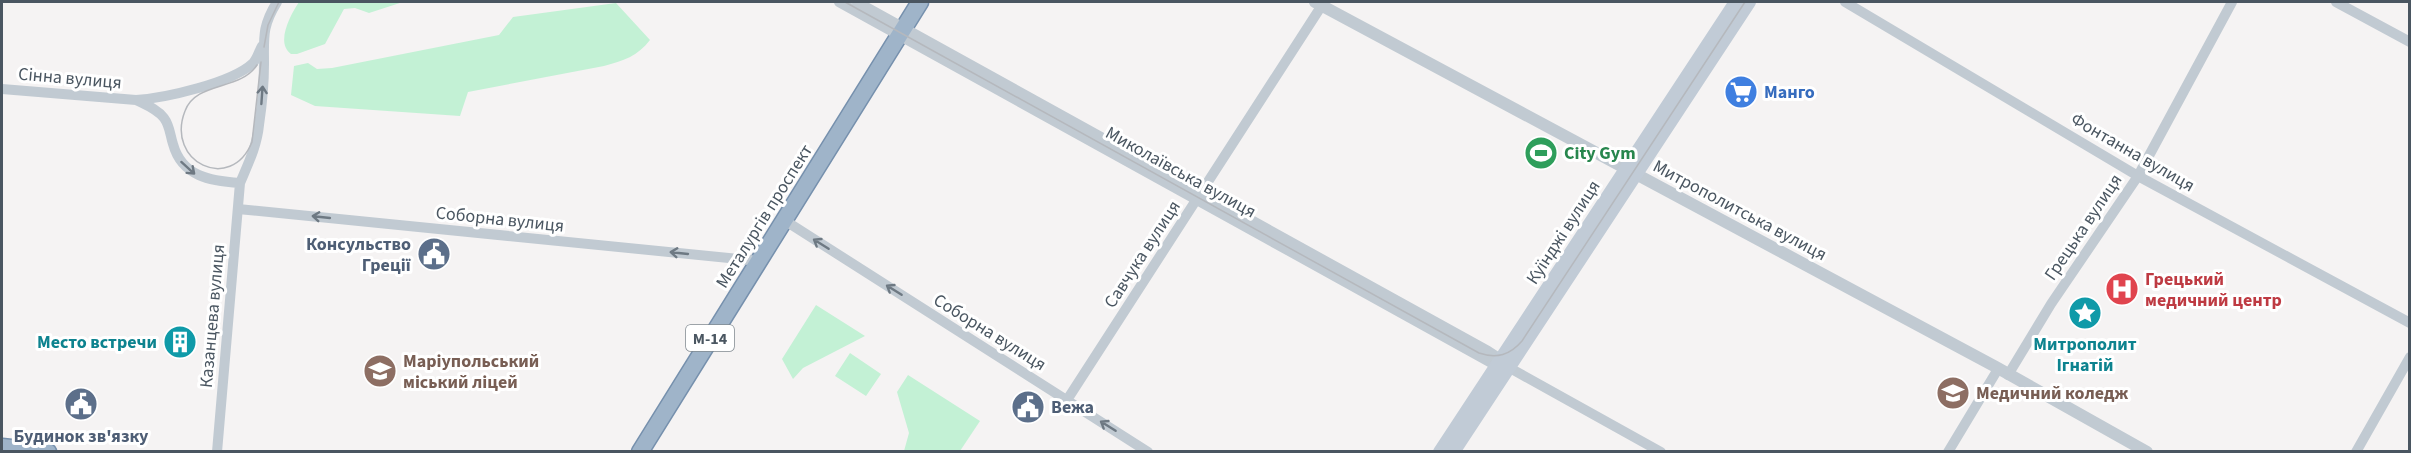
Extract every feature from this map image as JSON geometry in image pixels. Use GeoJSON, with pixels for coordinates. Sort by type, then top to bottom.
{"type":"FeatureCollection","features":[{"type":"Feature","properties":{"kind":"highway","name":"Металургів проспект"},"geometry":{"type":"LineString","coordinates":[[640,452],[920,2]]}},
{"type":"Feature","properties":{"kind":"highway"},"geometry":{"type":"LineString","coordinates":[[2,447],[48,452]]}},
{"type":"Feature","properties":{"kind":"main road","name":"Куїнджі вулиця"},"geometry":{"type":"LineString","coordinates":[[1631,172],[1736,2]]}},
{"type":"Feature","properties":{"kind":"main road","name":"Куїнджі вулиця"},"geometry":{"type":"LineString","coordinates":[[1440,452],[1749,2]]}},
{"type":"Feature","properties":{"kind":"main road","name":"Куїнджі вулиця"},"geometry":{"type":"LineString","coordinates":[[1453,452],[1502,364]]}},
{"type":"Feature","properties":{"kind":"street","name":"Казанцева вулиця"},"geometry":{"type":"LineString","coordinates":[[217,452],[240,183],[256,144],[259,63],[268,19],[277,2]]}},
{"type":"Feature","properties":{"kind":"street","name":"Миколаївська вулиця"},"geometry":{"type":"LineString","coordinates":[[839,2],[902,31]]}},
{"type":"Feature","properties":{"kind":"street","name":"Миколаївська вулиця"},"geometry":{"type":"LineString","coordinates":[[857,2],[902,31],[1661,452]]}},
{"type":"Feature","properties":{"kind":"street","name":"Фонтанна вулиця"},"geometry":{"type":"LineString","coordinates":[[1845,2],[2138,176],[2409,323]]}},
{"type":"Feature","properties":{"kind":"street","name":"Грецька вулиця"},"geometry":{"type":"LineString","coordinates":[[1948,452],[2138,176],[2232,2]]}},
{"type":"Feature","properties":{"kind":"street"},"geometry":{"type":"LineString","coordinates":[[2336,2],[2409,42]]}},
{"type":"Feature","properties":{"kind":"street","name":"Митрополитська вулиця"},"geometry":{"type":"LineString","coordinates":[[1320,3],[2147,452]]}},
{"type":"Feature","properties":{"kind":"street","name":"Савчука вулиця"},"geometry":{"type":"LineString","coordinates":[[1067,400],[1320,3]]}},
{"type":"Feature","properties":{"kind":"street"},"geometry":{"type":"LineString","coordinates":[[136,100],[172,94],[215,82],[259,63]]}},
{"type":"Feature","properties":{"kind":"street","name":"Сінна вулиця"},"geometry":{"type":"LineString","coordinates":[[2,89],[136,100]]}},
{"type":"Feature","properties":{"kind":"street"},"geometry":{"type":"LineString","coordinates":[[172,94],[166,106],[165,118],[176,154],[190,172],[211,181],[240,183]]}},
{"type":"Feature","properties":{"kind":"street"},"geometry":{"type":"LineString","coordinates":[[136,100],[165,118]]}},
{"type":"Feature","properties":{"kind":"street","name":"Соборна вулиця"},"geometry":{"type":"LineString","coordinates":[[238,209],[759,261]]}},
{"type":"Feature","properties":{"kind":"street","name":"Соборна вулиця"},"geometry":{"type":"LineString","coordinates":[[784,220],[1148,452]]}},
{"type":"Feature","properties":{"kind":"street"},"geometry":{"type":"LineString","coordinates":[[2356,452],[2409,357]]}},
{"type":"Feature","properties":{"kind":"green space"},"geometry":{"type":"Polygon","coordinates":[[[299,2],[403,2],[369,13],[355,8],[344,9],[325,44],[291,54],[286,49],[284,36],[299,2]]]}},
{"type":"Feature","properties":{"kind":"green space"},"geometry":{"type":"Polygon","coordinates":[[[616,3],[650,40],[635,54],[604,66],[468,92],[460,116],[315,106],[291,95],[294,66],[308,63],[317,69],[332,68],[499,35],[513,17],[616,3]]]}},
{"type":"Feature","properties":{"kind":"green space"},"geometry":{"type":"Polygon","coordinates":[[[816,305],[865,336],[803,368],[793,379],[782,359],[816,305]]]}},
{"type":"Feature","properties":{"kind":"green space"},"geometry":{"type":"Polygon","coordinates":[[[850,353],[881,374],[866,396],[835,376],[850,353]]]}},
{"type":"Feature","properties":{"kind":"green space"},"geometry":{"type":"Polygon","coordinates":[[[908,375],[980,421],[960,451],[904,451],[909,433],[897,392],[908,375]]]}},
{"type":"Feature","properties":{"kind":"tram line"},"geometry":{"type":"LineString","coordinates":[[264,47],[268,25],[279,2]]}},
{"type":"Feature","properties":{"kind":"tram line"},"geometry":{"type":"LineString","coordinates":[[845,2],[1479,353],[1492,356],[1508,353],[1522,341],[1745,2]]}},
{"type":"Feature","properties":{"kind":"tram line"},"geometry":{"type":"LineString","coordinates":[[257,65],[240,79],[198,95],[185,111],[181,129],[184,145],[192,157],[203,165],[216,168],[230,166],[242,158],[252,142],[261,62]]}},
{"type":"Feature","properties":{"kind":"place","name":"Манго"},"geometry":{"type":"Point","coordinates":[1741,92]}},
{"type":"Feature","properties":{"kind":"place","name":"City Gym"},"geometry":{"type":"Point","coordinates":[1541,153]}},
{"type":"Feature","properties":{"kind":"place","name":"Консульство Греції"},"geometry":{"type":"Point","coordinates":[434,254]}},
{"type":"Feature","properties":{"kind":"place","name":"Грецький медичний центр"},"geometry":{"type":"Point","coordinates":[2122,289]}},
{"type":"Feature","properties":{"kind":"place","name":"Митрополит Ігнатій"},"geometry":{"type":"Point","coordinates":[2085,313]}},
{"type":"Feature","properties":{"kind":"place","name":"Место встречи"},"geometry":{"type":"Point","coordinates":[180,342]}},
{"type":"Feature","properties":{"kind":"place","name":"Маріупольський міський ліцей"},"geometry":{"type":"Point","coordinates":[380,371]}},
{"type":"Feature","properties":{"kind":"place","name":"Медичний коледж"},"geometry":{"type":"Point","coordinates":[1953,393]}},
{"type":"Feature","properties":{"kind":"place","name":"Будинок зв'язку"},"geometry":{"type":"Point","coordinates":[81,404]}},
{"type":"Feature","properties":{"kind":"place","name":"Вежа"},"geometry":{"type":"Point","coordinates":[1028,407]}}]}
